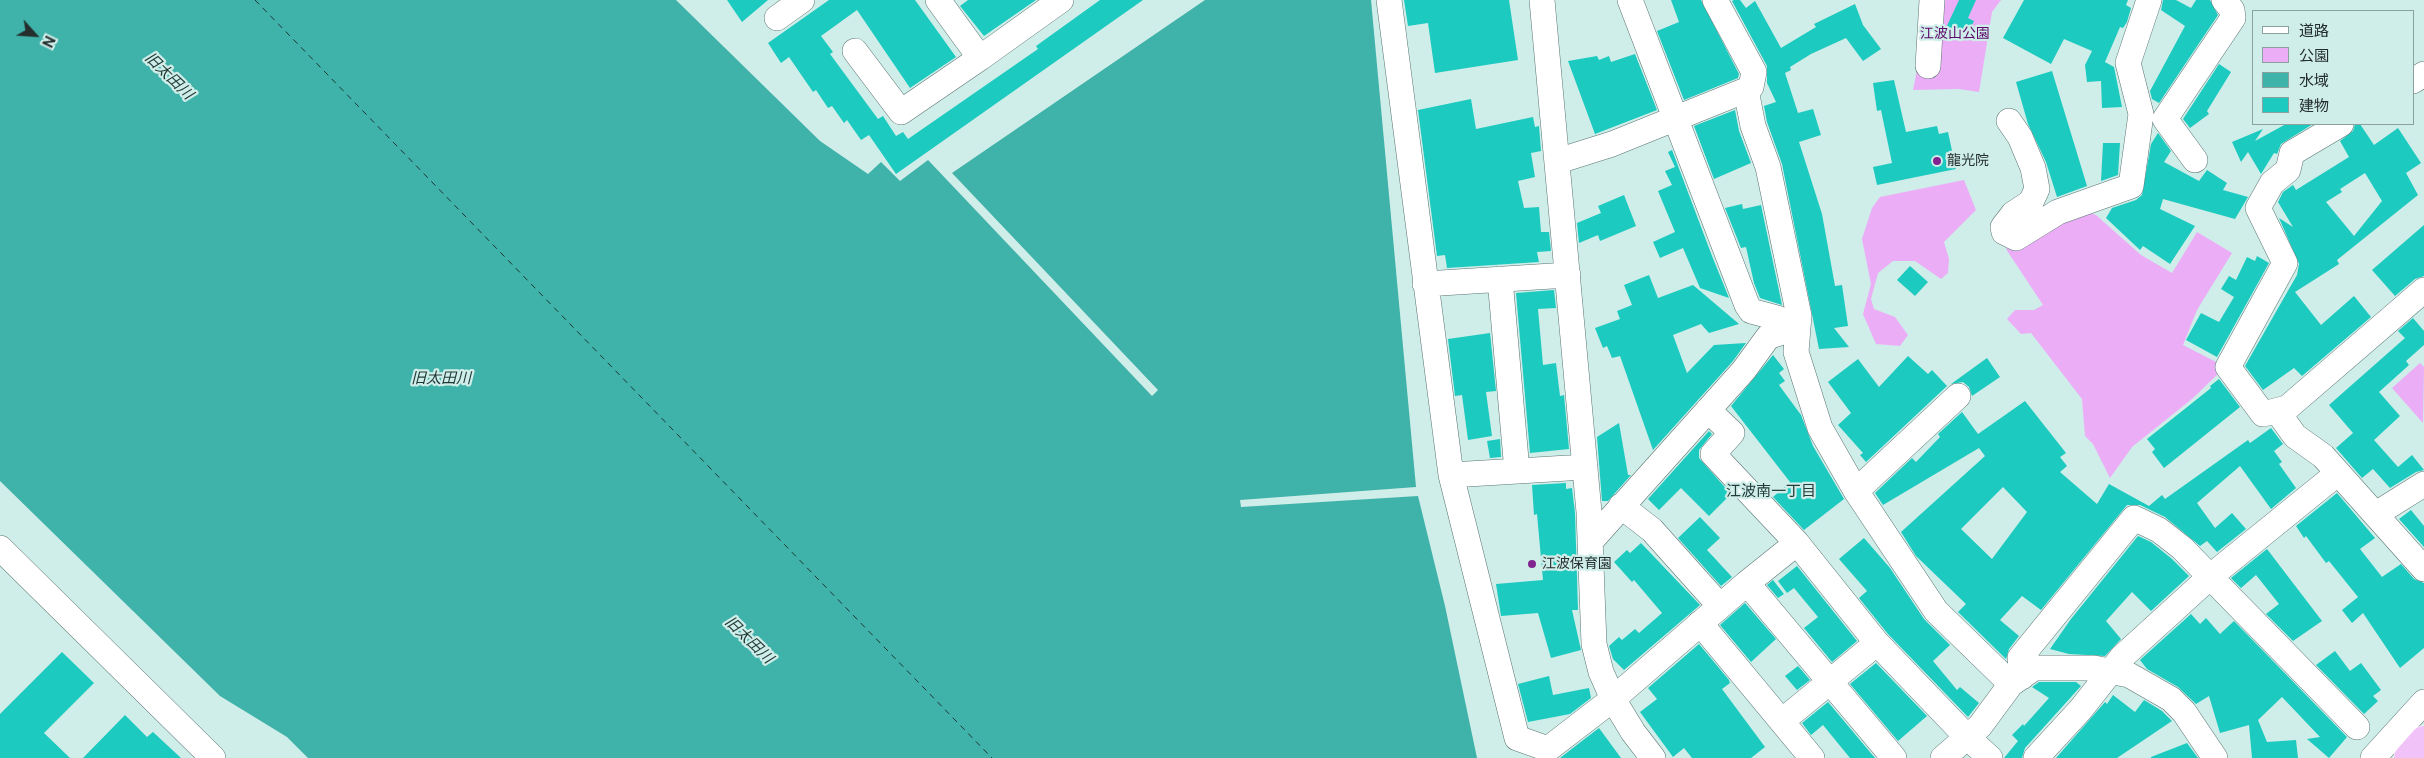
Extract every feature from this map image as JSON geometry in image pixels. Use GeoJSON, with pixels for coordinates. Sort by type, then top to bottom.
{"type":"FeatureCollection","features":[{"type":"Feature","properties":{"kind":"street"},"geometry":{"type":"LineString","coordinates":[[777,18],[802,0]]}},
{"type":"Feature","properties":{"kind":"street"},"geometry":{"type":"LineString","coordinates":[[938,0],[980,58]]}},
{"type":"Feature","properties":{"kind":"street"},"geometry":{"type":"LineString","coordinates":[[1389,0],[1451,475],[1517,738],[1548,749],[1614,699],[1747,583],[1798,543]]}},
{"type":"Feature","properties":{"kind":"street"},"geometry":{"type":"LineString","coordinates":[[1542,0],[1585,466],[1594,644],[1600,672],[1633,732],[1653,758]]}},
{"type":"Feature","properties":{"kind":"street"},"geometry":{"type":"LineString","coordinates":[[1630,0],[1747,305],[1751,311],[1777,318],[1798,327]]}},
{"type":"Feature","properties":{"kind":"street"},"geometry":{"type":"LineString","coordinates":[[1558,161],[1612,144],[1751,88],[1754,72],[1716,0]]}},
{"type":"Feature","properties":{"kind":"street"},"geometry":{"type":"LineString","coordinates":[[1928,66],[1932,0]]}},
{"type":"Feature","properties":{"kind":"street"},"geometry":{"type":"LineString","coordinates":[[2009,121],[2020,137],[2037,180],[2037,189],[2031,202],[2013,214],[2003,227],[2004,232],[2016,238],[2058,212],[2130,186],[2141,114],[2128,63],[2149,0]]}},
{"type":"Feature","properties":{"kind":"street"},"geometry":{"type":"LineString","coordinates":[[2195,160],[2165,119],[2233,18],[2232,10],[2224,0]]}},
{"type":"Feature","properties":{"kind":"street"},"geometry":{"type":"LineString","coordinates":[[855,51],[901,112],[980,58],[1052,2]]}},
{"type":"Feature","properties":{"kind":"street"},"geometry":{"type":"LineString","coordinates":[[1746,90],[1753,126],[1768,167],[1799,316],[1796,352],[1820,428],[1856,492],[1936,611],[2017,680]]}},
{"type":"Feature","properties":{"kind":"street"},"geometry":{"type":"LineString","coordinates":[[2338,125],[2292,153],[2288,170],[2272,182],[2258,208],[2285,263],[2228,367],[2263,414],[2288,408],[2424,290]]}},
{"type":"Feature","properties":{"kind":"street"},"geometry":{"type":"LineString","coordinates":[[1425,284],[1568,275]]}},
{"type":"Feature","properties":{"kind":"street"},"geometry":{"type":"LineString","coordinates":[[1500,279],[1517,471]]}},
{"type":"Feature","properties":{"kind":"street"},"geometry":{"type":"LineString","coordinates":[[1590,542],[1744,370],[1768,336],[1798,327]]}},
{"type":"Feature","properties":{"kind":"street"},"geometry":{"type":"LineString","coordinates":[[1856,492],[1958,396]]}},
{"type":"Feature","properties":{"kind":"street"},"geometry":{"type":"LineString","coordinates":[[1708,410],[1732,433],[1713,454],[1798,543],[1877,643],[1967,738],[1990,758]]}},
{"type":"Feature","properties":{"kind":"street"},"geometry":{"type":"LineString","coordinates":[[2277,411],[2295,436],[2323,456],[2424,569]]}},
{"type":"Feature","properties":{"kind":"street"},"geometry":{"type":"LineString","coordinates":[[1451,475],[1585,466]]}},
{"type":"Feature","properties":{"kind":"street"},"geometry":{"type":"LineString","coordinates":[[2036,758],[2081,708],[2109,671],[2211,576],[2338,473]]}},
{"type":"Feature","properties":{"kind":"street"},"geometry":{"type":"LineString","coordinates":[[2376,514],[2424,484]]}},
{"type":"Feature","properties":{"kind":"street"},"geometry":{"type":"LineString","coordinates":[[1621,506],[1652,530],[1720,606]]}},
{"type":"Feature","properties":{"kind":"street"},"geometry":{"type":"LineString","coordinates":[[2017,680],[2020,658],[2134,518],[2159,530],[2182,548],[2357,727]]}},
{"type":"Feature","properties":{"kind":"street"},"geometry":{"type":"LineString","coordinates":[[0,548],[212,758]]}},
{"type":"Feature","properties":{"kind":"street"},"geometry":{"type":"LineString","coordinates":[[1747,583],[1894,758]]}},
{"type":"Feature","properties":{"kind":"street"},"geometry":{"type":"LineString","coordinates":[[1700,623],[1812,758]]}},
{"type":"Feature","properties":{"kind":"street"},"geometry":{"type":"LineString","coordinates":[[1782,721],[1877,643]]}},
{"type":"Feature","properties":{"kind":"street"},"geometry":{"type":"LineString","coordinates":[[1943,758],[1980,726],[2017,680],[2034,668],[2094,668],[2129,675],[2172,698],[2184,712],[2215,758]]}},
{"type":"Feature","properties":{"kind":"street"},"geometry":{"type":"LineString","coordinates":[[2373,758],[2412,744],[2424,702]]}},
{"type":"Feature","properties":{"kind":"green space","name":"江波山公園"},"geometry":{"type":"Polygon","coordinates":[[[1921,0],[2001,0],[1992,12],[1979,92],[1959,89],[1913,90],[1917,70],[1921,0]]]}},
{"type":"Feature","properties":{"kind":"green space"},"geometry":{"type":"Polygon","coordinates":[[[1964,180],[1976,210],[1944,242],[1949,259],[1948,273],[1941,279],[1915,261],[1893,261],[1878,273],[1871,299],[1874,309],[1895,317],[1908,335],[1900,346],[1876,344],[1863,314],[1871,284],[1862,239],[1872,208],[1880,197],[1964,180]]]}},
{"type":"Feature","properties":{"kind":"green space"},"geometry":{"type":"Polygon","coordinates":[[[2085,211],[2096,215],[2141,255],[2172,273],[2197,232],[2232,253],[2197,310],[2183,345],[2224,366],[2192,399],[2132,447],[2110,478],[2093,444],[2085,436],[2082,399],[2031,333],[2021,334],[2007,319],[2015,310],[2034,310],[2043,305],[2006,249],[2064,215],[2085,211]]]}},
{"type":"Feature","properties":{"kind":"green space"},"geometry":{"type":"Polygon","coordinates":[[[2420,363],[2424,367],[2423,423],[2392,388],[2420,363]]]}},
{"type":"Feature","properties":{"kind":"water","name":"旧太田川"},"geometry":{"type":"Polygon","coordinates":[[[0,0],[676,0],[820,141],[868,174],[881,162],[900,181],[928,160],[1152,396],[1158,390],[952,173],[1205,0],[1371,0],[1416,487],[1240,500],[1241,507],[1418,496],[1445,606],[1477,758],[308,758],[287,737],[220,696],[0,481],[0,0]]]}},
{"type":"Feature","properties":{"kind":"building"},"geometry":{"type":"Polygon","coordinates":[[[727,0],[768,0],[742,22],[727,0]]]}},
{"type":"Feature","properties":{"kind":"building"},"geometry":{"type":"Polygon","coordinates":[[[829,0],[915,0],[956,57],[910,88],[857,10],[821,36],[833,52],[830,54],[878,119],[883,116],[896,136],[903,132],[908,139],[1038,49],[1036,46],[1100,0],[1143,0],[896,174],[869,135],[861,140],[847,120],[844,123],[832,106],[828,108],[816,90],[813,92],[789,57],[781,63],[768,43],[829,0]]]}},
{"type":"Feature","properties":{"kind":"building"},"geometry":{"type":"Polygon","coordinates":[[[968,0],[1036,0],[984,36],[960,6],[968,0]]]}},
{"type":"Feature","properties":{"kind":"building"},"geometry":{"type":"Polygon","coordinates":[[[1404,0],[1509,0],[1518,60],[1435,73],[1428,23],[1408,26],[1404,0]]]}},
{"type":"Feature","properties":{"kind":"building"},"geometry":{"type":"Polygon","coordinates":[[[1671,0],[1701,0],[1739,74],[1738,78],[1684,100],[1657,31],[1679,22],[1671,0]]]}},
{"type":"Feature","properties":{"kind":"building"},"geometry":{"type":"Polygon","coordinates":[[[1740,0],[1746,8],[1755,1],[1781,48],[1816,27],[1814,24],[1855,4],[1863,25],[1881,49],[1863,61],[1846,38],[1811,54],[1790,67],[1791,70],[1785,73],[1798,113],[1813,109],[1821,135],[1799,142],[1822,214],[1835,286],[1842,285],[1848,326],[1834,328],[1849,347],[1819,349],[1782,164],[1767,122],[1764,106],[1776,102],[1767,83],[1767,66],[1732,1],[1740,0]]]}},
{"type":"Feature","properties":{"kind":"building"},"geometry":{"type":"Polygon","coordinates":[[[1959,0],[1976,0],[1968,18],[1974,21],[1965,40],[1945,30],[1959,0]]]}},
{"type":"Feature","properties":{"kind":"building"},"geometry":{"type":"Polygon","coordinates":[[[2024,0],[2128,0],[2126,5],[2131,8],[2127,22],[2123,28],[2120,27],[2105,62],[2114,67],[2122,107],[2102,108],[2101,81],[2087,82],[2085,65],[2092,51],[2064,39],[2051,64],[2003,38],[2024,0]]]}},
{"type":"Feature","properties":{"kind":"building"},"geometry":{"type":"Polygon","coordinates":[[[2163,0],[2176,0],[2191,8],[2196,0],[2210,0],[2218,15],[2159,103],[2152,99],[2150,91],[2185,26],[2161,10],[2163,0]]]}},
{"type":"Feature","properties":{"kind":"building"},"geometry":{"type":"Polygon","coordinates":[[[1635,54],[1657,110],[1595,134],[1568,61],[1597,56],[1599,60],[1609,56],[1611,62],[1635,54]]]}},
{"type":"Feature","properties":{"kind":"building"},"geometry":{"type":"Polygon","coordinates":[[[2219,64],[2231,72],[2207,111],[2209,114],[2190,128],[2183,119],[2219,64]]]}},
{"type":"Feature","properties":{"kind":"building"},"geometry":{"type":"Polygon","coordinates":[[[2052,71],[2087,186],[2057,197],[2046,162],[2028,124],[2016,82],[2052,71]]]}},
{"type":"Feature","properties":{"kind":"building"},"geometry":{"type":"Polygon","coordinates":[[[1894,80],[1906,132],[1937,126],[1939,134],[1948,132],[1956,169],[1877,185],[1873,167],[1892,163],[1881,110],[1877,111],[1873,83],[1894,80]]]}},
{"type":"Feature","properties":{"kind":"building"},"geometry":{"type":"Polygon","coordinates":[[[1471,99],[1476,129],[1533,117],[1535,127],[1539,126],[1541,151],[1531,153],[1535,177],[1518,181],[1524,208],[1539,207],[1541,232],[1549,232],[1551,251],[1537,252],[1539,262],[1447,268],[1445,255],[1437,256],[1418,110],[1471,99]]]}},
{"type":"Feature","properties":{"kind":"building"},"geometry":{"type":"Polygon","coordinates":[[[1735,110],[1739,131],[1751,163],[1714,179],[1694,126],[1735,110]]]}},
{"type":"Feature","properties":{"kind":"building"},"geometry":{"type":"Polygon","coordinates":[[[2284,125],[2311,125],[2281,144],[2277,154],[2274,153],[2261,174],[2248,152],[2241,162],[2232,142],[2263,129],[2255,141],[2284,125]]]}},
{"type":"Feature","properties":{"kind":"building"},"geometry":{"type":"Polygon","coordinates":[[[2355,125],[2361,125],[2374,145],[2398,128],[2421,163],[2406,173],[2418,195],[2337,260],[2339,264],[2295,292],[2321,325],[2354,296],[2371,317],[2302,376],[2294,368],[2263,390],[2245,366],[2297,275],[2299,264],[2279,218],[2293,227],[2278,202],[2283,192],[2293,185],[2296,190],[2349,157],[2340,141],[2353,131],[2355,125]],[[2365,173],[2340,189],[2342,192],[2326,202],[2354,236],[2382,201],[2365,173]]]}},
{"type":"Feature","properties":{"kind":"building"},"geometry":{"type":"Polygon","coordinates":[[[2158,133],[2171,151],[2164,162],[2199,181],[2207,170],[2227,183],[2223,190],[2248,197],[2235,219],[2163,199],[2160,209],[2195,226],[2170,264],[2143,246],[2140,250],[2106,218],[2112,208],[2136,200],[2142,195],[2151,144],[2158,133]]]}},
{"type":"Feature","properties":{"kind":"building"},"geometry":{"type":"Polygon","coordinates":[[[2103,143],[2120,143],[2118,175],[2101,181],[2103,143]]]}},
{"type":"Feature","properties":{"kind":"building"},"geometry":{"type":"Polygon","coordinates":[[[1672,150],[1729,298],[1700,288],[1683,248],[1660,258],[1653,242],[1675,232],[1658,191],[1672,185],[1665,171],[1675,167],[1668,152],[1672,150]]]}},
{"type":"Feature","properties":{"kind":"building"},"geometry":{"type":"Polygon","coordinates":[[[1624,195],[1636,226],[1600,241],[1598,235],[1579,243],[1577,223],[1601,213],[1598,206],[1624,195]]]}},
{"type":"Feature","properties":{"kind":"building"},"geometry":{"type":"Polygon","coordinates":[[[1742,204],[1743,209],[1761,205],[1782,305],[1760,298],[1754,283],[1746,247],[1741,248],[1725,208],[1742,204]]]}},
{"type":"Feature","properties":{"kind":"building"},"geometry":{"type":"Polygon","coordinates":[[[2424,225],[2424,276],[2415,279],[2395,296],[2372,270],[2424,225]]]}},
{"type":"Feature","properties":{"kind":"building"},"geometry":{"type":"Polygon","coordinates":[[[2257,256],[2269,263],[2217,357],[2186,340],[2201,313],[2219,322],[2234,297],[2221,289],[2229,276],[2236,280],[2247,257],[2255,261],[2257,256]]]}},
{"type":"Feature","properties":{"kind":"building"},"geometry":{"type":"Polygon","coordinates":[[[1910,266],[1928,282],[1915,296],[1897,280],[1910,266]]]}},
{"type":"Feature","properties":{"kind":"building"},"geometry":{"type":"Polygon","coordinates":[[[1649,275],[1658,298],[1693,285],[1739,324],[1709,333],[1701,324],[1673,335],[1687,373],[1714,345],[1746,343],[1733,361],[1653,450],[1620,356],[1612,358],[1607,346],[1603,348],[1595,328],[1620,319],[1617,311],[1632,305],[1624,285],[1649,275]]]}},
{"type":"Feature","properties":{"kind":"building"},"geometry":{"type":"Polygon","coordinates":[[[1554,290],[1556,308],[1538,309],[1543,365],[1556,363],[1560,396],[1564,395],[1569,449],[1530,453],[1516,293],[1554,290]]]}},
{"type":"Feature","properties":{"kind":"building"},"geometry":{"type":"Polygon","coordinates":[[[2413,318],[2424,331],[2424,345],[2406,361],[2409,365],[2379,392],[2400,416],[2374,440],[2398,467],[2412,455],[2424,470],[2416,472],[2390,488],[2373,469],[2362,478],[2336,448],[2353,433],[2329,405],[2405,338],[2398,331],[2413,318]]]}},
{"type":"Feature","properties":{"kind":"building"},"geometry":{"type":"Polygon","coordinates":[[[1490,333],[1496,391],[1486,392],[1492,436],[1468,440],[1462,395],[1455,396],[1448,339],[1490,333]]]}},
{"type":"Feature","properties":{"kind":"building"},"geometry":{"type":"Polygon","coordinates":[[[1773,355],[1784,369],[1779,373],[1785,381],[1779,385],[1801,415],[1813,446],[1844,499],[1804,530],[1773,497],[1790,482],[1731,406],[1773,355]]]}},
{"type":"Feature","properties":{"kind":"building"},"geometry":{"type":"Polygon","coordinates":[[[1908,356],[1928,374],[1932,370],[1947,386],[1866,462],[1860,455],[1863,453],[1838,425],[1851,413],[1828,382],[1858,359],[1879,387],[1908,356]]]}},
{"type":"Feature","properties":{"kind":"building"},"geometry":{"type":"Polygon","coordinates":[[[1987,358],[2000,377],[1972,396],[1969,387],[1963,382],[1951,384],[1987,358]]]}},
{"type":"Feature","properties":{"kind":"building"},"geometry":{"type":"Polygon","coordinates":[[[2219,379],[2240,407],[2164,468],[2152,452],[2155,449],[2147,439],[2211,388],[2210,386],[2219,379]]]}},
{"type":"Feature","properties":{"kind":"building"},"geometry":{"type":"Polygon","coordinates":[[[2025,401],[2066,453],[2060,457],[2067,466],[2060,472],[2097,504],[2109,484],[2149,506],[2162,495],[2165,499],[2248,440],[2250,443],[2271,428],[2283,444],[2274,451],[2282,462],[2279,464],[2296,488],[2271,509],[2240,466],[2197,503],[2215,528],[2232,513],[2246,529],[2217,552],[2207,541],[2200,546],[2165,517],[2140,505],[2127,505],[2041,610],[2022,596],[2000,620],[2019,636],[2009,649],[2006,659],[1958,612],[1966,604],[1916,556],[1901,532],[1985,456],[1979,448],[1883,505],[1875,493],[1912,458],[1916,462],[1940,437],[1938,434],[1962,412],[1978,434],[2025,401]],[[2003,487],[1961,529],[1992,559],[2027,512],[2003,487]]]}},
{"type":"Feature","properties":{"kind":"building"},"geometry":{"type":"Polygon","coordinates":[[[1619,423],[1628,475],[1631,475],[1608,501],[1602,501],[1597,437],[1619,423]]]}},
{"type":"Feature","properties":{"kind":"building"},"geometry":{"type":"Polygon","coordinates":[[[1709,431],[1712,434],[1699,450],[1699,458],[1731,494],[1709,516],[1681,488],[1659,510],[1648,499],[1709,431]]]}},
{"type":"Feature","properties":{"kind":"building"},"geometry":{"type":"Polygon","coordinates":[[[1500,439],[1501,457],[1490,458],[1487,441],[1500,439]]]}},
{"type":"Feature","properties":{"kind":"building"},"geometry":{"type":"Polygon","coordinates":[[[1566,483],[1566,489],[1572,488],[1575,513],[1578,610],[1572,610],[1581,650],[1551,658],[1538,613],[1501,616],[1496,584],[1543,580],[1537,514],[1534,515],[1532,485],[1566,483]]]}},
{"type":"Feature","properties":{"kind":"building"},"geometry":{"type":"Polygon","coordinates":[[[2337,493],[2375,538],[2360,549],[2382,577],[2401,564],[2414,579],[2424,583],[2424,648],[2400,668],[2363,613],[2352,623],[2342,610],[2358,597],[2329,561],[2326,563],[2306,536],[2304,538],[2296,526],[2337,493]]]}},
{"type":"Feature","properties":{"kind":"building"},"geometry":{"type":"Polygon","coordinates":[[[2411,510],[2424,526],[2424,547],[2399,519],[2411,510]]]}},
{"type":"Feature","properties":{"kind":"building"},"geometry":{"type":"Polygon","coordinates":[[[1700,517],[1720,538],[1707,550],[1732,577],[1721,586],[1678,538],[1700,517]]]}},
{"type":"Feature","properties":{"kind":"building"},"geometry":{"type":"Polygon","coordinates":[[[2138,536],[2151,542],[2189,576],[2151,611],[2132,592],[2106,621],[2121,639],[2105,656],[2069,654],[2050,649],[2071,619],[2138,536]]]}},
{"type":"Feature","properties":{"kind":"building"},"geometry":{"type":"Polygon","coordinates":[[[1864,538],[1890,568],[1924,619],[1950,645],[1933,661],[1957,690],[1960,687],[1979,703],[1968,717],[1888,634],[1859,598],[1867,591],[1839,559],[1864,538]]]}},
{"type":"Feature","properties":{"kind":"building"},"geometry":{"type":"Polygon","coordinates":[[[1641,543],[1700,605],[1624,670],[1613,659],[1609,646],[1619,637],[1622,640],[1635,629],[1639,633],[1662,613],[1634,580],[1632,582],[1614,562],[1627,550],[1630,553],[1641,543]]]}},
{"type":"Feature","properties":{"kind":"building"},"geometry":{"type":"Polygon","coordinates":[[[2267,549],[2322,621],[2293,641],[2266,614],[2279,604],[2256,575],[2241,588],[2231,578],[2267,549]]]}},
{"type":"Feature","properties":{"kind":"building"},"geometry":{"type":"Polygon","coordinates":[[[1797,566],[1857,641],[1832,662],[1804,628],[1818,617],[1794,588],[1787,593],[1778,581],[1797,566]]]}},
{"type":"Feature","properties":{"kind":"building"},"geometry":{"type":"Polygon","coordinates":[[[1773,580],[1784,594],[1778,598],[1767,585],[1773,580]]]}},
{"type":"Feature","properties":{"kind":"building"},"geometry":{"type":"Polygon","coordinates":[[[1745,603],[1776,639],[1751,662],[1720,625],[1745,603]]]}},
{"type":"Feature","properties":{"kind":"building"},"geometry":{"type":"Polygon","coordinates":[[[2191,614],[2200,624],[2206,618],[2220,634],[2234,621],[2347,737],[2329,758],[2307,739],[2320,737],[2282,697],[2258,720],[2267,742],[2296,740],[2298,758],[2252,758],[2249,725],[2220,733],[2209,696],[2196,704],[2178,687],[2147,669],[2140,660],[2191,614]]]}},
{"type":"Feature","properties":{"kind":"building"},"geometry":{"type":"Polygon","coordinates":[[[1699,644],[1729,680],[1730,683],[1722,689],[1765,747],[1751,758],[1692,758],[1684,748],[1673,757],[1640,712],[1657,699],[1648,688],[1699,644]]]}},
{"type":"Feature","properties":{"kind":"building"},"geometry":{"type":"Polygon","coordinates":[[[2335,651],[2350,671],[2361,663],[2381,690],[2373,696],[2378,701],[2364,714],[2316,665],[2335,651]]]}},
{"type":"Feature","properties":{"kind":"building"},"geometry":{"type":"Polygon","coordinates":[[[62,652],[94,683],[44,733],[70,758],[0,758],[0,714],[62,652]]]}},
{"type":"Feature","properties":{"kind":"building"},"geometry":{"type":"Polygon","coordinates":[[[1876,663],[1927,716],[1898,741],[1850,684],[1876,663]]]}},
{"type":"Feature","properties":{"kind":"building"},"geometry":{"type":"Polygon","coordinates":[[[1798,666],[1810,680],[1797,690],[1785,676],[1798,666]]]}},
{"type":"Feature","properties":{"kind":"building"},"geometry":{"type":"Polygon","coordinates":[[[1549,676],[1553,695],[1589,688],[1591,698],[1570,714],[1528,722],[1518,684],[1549,676]]]}},
{"type":"Feature","properties":{"kind":"building"},"geometry":{"type":"Polygon","coordinates":[[[2039,682],[2076,682],[2081,686],[2025,748],[2022,758],[2004,758],[2018,741],[2012,735],[2023,724],[2024,726],[2049,698],[2032,687],[2039,682]]]}},
{"type":"Feature","properties":{"kind":"building"},"geometry":{"type":"Polygon","coordinates":[[[2113,695],[2135,712],[2144,700],[2162,711],[2172,721],[2117,758],[2056,758],[2105,702],[2107,704],[2113,695]]]}},
{"type":"Feature","properties":{"kind":"building"},"geometry":{"type":"Polygon","coordinates":[[[1828,702],[1875,758],[1850,758],[1823,725],[1811,735],[1802,723],[1828,702]]]}},
{"type":"Feature","properties":{"kind":"building"},"geometry":{"type":"Polygon","coordinates":[[[125,715],[147,737],[153,732],[181,758],[83,758],[125,715]]]}},
{"type":"Feature","properties":{"kind":"building"},"geometry":{"type":"Polygon","coordinates":[[[1599,728],[1621,758],[1560,758],[1582,741],[1599,728]]]}},
{"type":"Feature","properties":{"kind":"building"},"geometry":{"type":"Polygon","coordinates":[[[2187,743],[2198,758],[2151,758],[2151,757],[2187,743]]]}},
{"type":"Feature","properties":{"kind":"ferry route"},"geometry":{"type":"LineString","coordinates":[[255,0],[992,758]]}},
{"type":"Feature","properties":{"kind":"place","name":"龍光院"},"geometry":{"type":"Point","coordinates":[1937,161]}},
{"type":"Feature","properties":{"kind":"place","name":"江波保育園"},"geometry":{"type":"Point","coordinates":[1532,564]}},
{"type":"Feature","properties":{"kind":"district","name":"江波南一丁目"},"geometry":{"type":"Point","coordinates":[1771,491]}}]}
